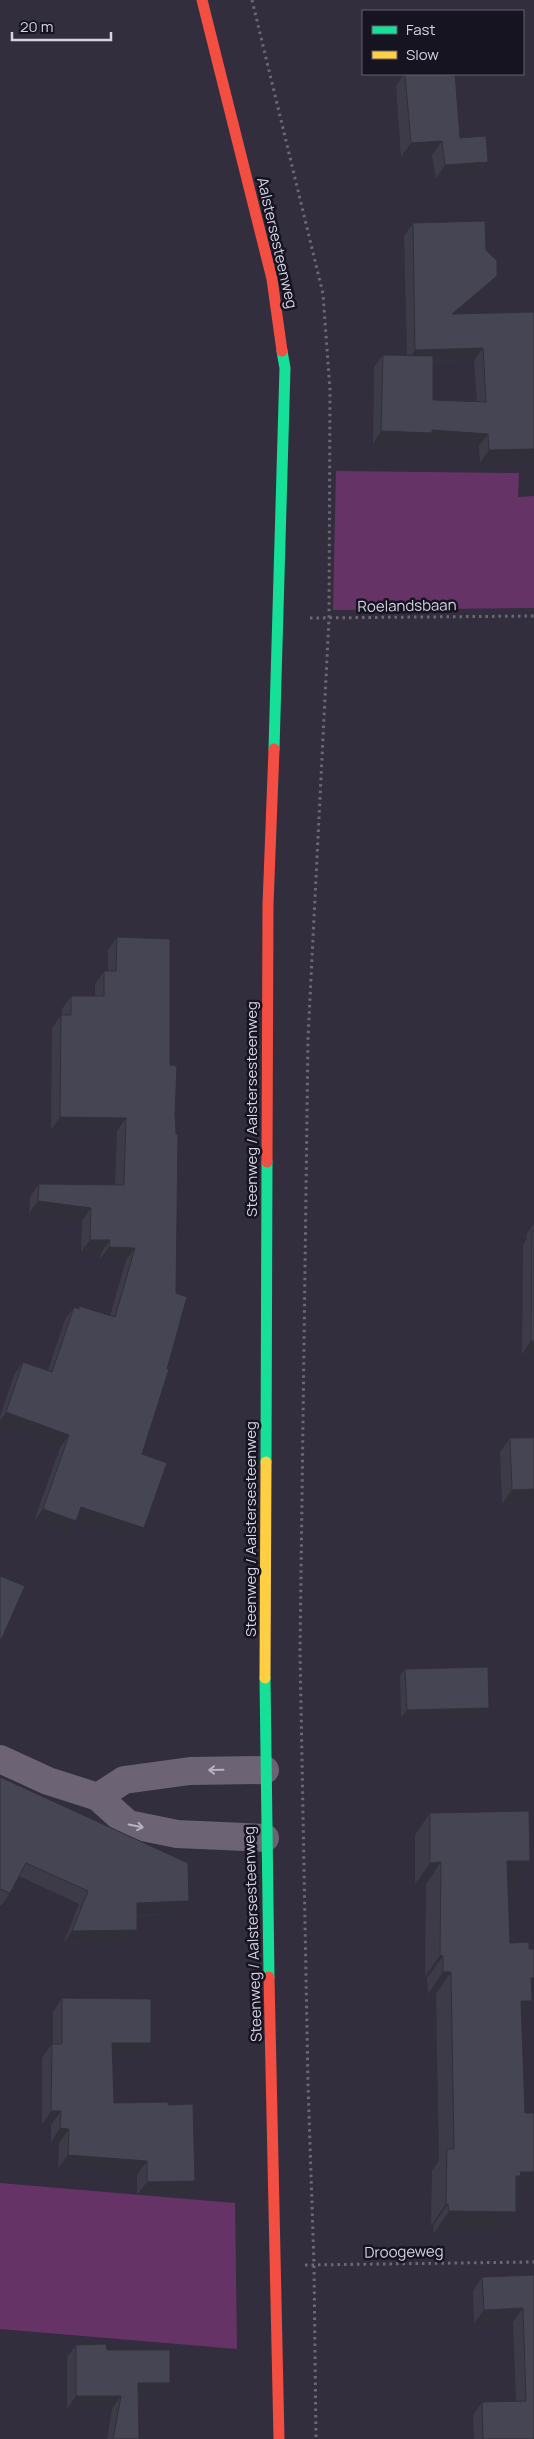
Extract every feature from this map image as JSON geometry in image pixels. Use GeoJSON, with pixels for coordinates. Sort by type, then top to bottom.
{"type":"FeatureCollection","features":[{"type":"Feature","properties":{"kind":"main road","name":"Aalstersesteenweg"},"geometry":{"type":"LineString","coordinates":[[202,0],[272,279],[285,368],[279,618]]}},
{"type":"Feature","properties":{"kind":"main road","name":"Steenweg / Aalstersesteenweg"},"geometry":{"type":"LineString","coordinates":[[279,618],[268,905],[265,1838],[274,2265],[280,2439]]}},
{"type":"Feature","properties":{"kind":"street"},"geometry":{"type":"LineString","coordinates":[[0,1759],[48,1781],[98,1797],[128,1824],[177,1834],[265,1838]]}},
{"type":"Feature","properties":{"kind":"street"},"geometry":{"type":"LineString","coordinates":[[98,1797],[124,1780],[190,1771],[265,1770]]}},
{"type":"Feature","properties":{"kind":"path"},"geometry":{"type":"LineString","coordinates":[[252,0],[321,284],[326,317],[330,390],[329,618],[308,1038],[301,1583],[308,2084],[314,2265],[316,2439]]}},
{"type":"Feature","properties":{"kind":"path","name":"Roelandsbaan"},"geometry":{"type":"LineString","coordinates":[[279,618],[534,616]]}},
{"type":"Feature","properties":{"kind":"path","name":"Droogeweg"},"geometry":{"type":"LineString","coordinates":[[274,2265],[534,2262]]}},
{"type":"Feature","properties":{"kind":"shaded area"},"geometry":{"type":"Polygon","coordinates":[[[336,471],[519,473],[518,497],[534,496],[534,608],[333,610],[336,471]]]}},
{"type":"Feature","properties":{"kind":"shaded area"},"geometry":{"type":"Polygon","coordinates":[[[0,2183],[235,2203],[237,2349],[0,2329],[0,2183]]]}},
{"type":"Feature","properties":{"kind":"building"},"geometry":{"type":"Polygon","coordinates":[[[405,75],[455,75],[460,138],[486,136],[488,162],[445,165],[442,141],[411,143],[405,75]]]}},
{"type":"Feature","properties":{"kind":"building"},"geometry":{"type":"Polygon","coordinates":[[[485,221],[486,250],[497,261],[497,276],[452,314],[534,312],[534,449],[489,450],[488,434],[432,430],[432,433],[381,431],[383,355],[433,356],[433,400],[486,402],[483,348],[415,350],[413,223],[485,221]]]}},
{"type":"Feature","properties":{"kind":"building"},"geometry":{"type":"Polygon","coordinates":[[[117,937],[170,939],[170,1065],[177,1066],[175,1114],[176,1134],[178,1134],[176,1293],[187,1297],[167,1369],[169,1369],[142,1454],[167,1463],[144,1528],[81,1507],[76,1521],[43,1509],[69,1435],[6,1412],[23,1362],[52,1372],[74,1307],[79,1309],[79,1306],[115,1317],[135,1248],[109,1247],[110,1240],[90,1240],[91,1208],[38,1201],[39,1184],[124,1185],[126,1118],[60,1117],[61,1015],[71,1015],[71,996],[104,996],[104,971],[116,971],[117,937]]]}},
{"type":"Feature","properties":{"kind":"building"},"geometry":{"type":"Polygon","coordinates":[[[532,1231],[534,1231],[534,1341],[531,1341],[532,1231]]]}},
{"type":"Feature","properties":{"kind":"building"},"geometry":{"type":"Polygon","coordinates":[[[510,1438],[534,1438],[534,1489],[512,1490],[510,1438]]]}},
{"type":"Feature","properties":{"kind":"building"},"geometry":{"type":"Polygon","coordinates":[[[0,1576],[25,1586],[1,1640],[0,1639],[0,1576]]]}},
{"type":"Feature","properties":{"kind":"building"},"geometry":{"type":"Polygon","coordinates":[[[488,1667],[489,1708],[407,1710],[405,1669],[488,1667]]]}},
{"type":"Feature","properties":{"kind":"building"},"geometry":{"type":"Polygon","coordinates":[[[0,1777],[188,1863],[189,1901],[137,1903],[137,1930],[72,1931],[88,1891],[26,1863],[10,1893],[0,1889],[0,1777]]]}},
{"type":"Feature","properties":{"kind":"building"},"geometry":{"type":"Polygon","coordinates":[[[529,1811],[530,1861],[507,1861],[510,1943],[529,1942],[529,1949],[534,1949],[534,1978],[531,1978],[532,2001],[521,2001],[525,2113],[534,2113],[534,2172],[520,2172],[521,2176],[516,2176],[516,2212],[449,2211],[448,2204],[446,2204],[447,2149],[454,2149],[451,1972],[443,1972],[443,1956],[440,1955],[441,1862],[430,1863],[430,1813],[529,1811]]]}},
{"type":"Feature","properties":{"kind":"building"},"geometry":{"type":"Polygon","coordinates":[[[62,1998],[151,1999],[151,2043],[112,2043],[114,2103],[168,2102],[168,2105],[193,2104],[195,2181],[147,2182],[147,2161],[68,2155],[69,2129],[60,2128],[61,2111],[51,2111],[52,2044],[62,2044],[62,1998]]]}},
{"type":"Feature","properties":{"kind":"building"},"geometry":{"type":"Polygon","coordinates":[[[534,2275],[534,2439],[483,2439],[482,2402],[526,2401],[523,2308],[484,2310],[482,2277],[534,2275]]]}},
{"type":"Feature","properties":{"kind":"building"},"geometry":{"type":"Polygon","coordinates":[[[106,2344],[107,2350],[170,2350],[170,2383],[138,2383],[139,2439],[113,2439],[121,2396],[76,2396],[76,2345],[106,2344]]]}},
{"type":"Feature","properties":{"kind":"traffic: fast"},"geometry":{"type":"LineString","coordinates":[[274,749],[285,368],[282,351]]}},
{"type":"Feature","properties":{"kind":"traffic: fast"},"geometry":{"type":"LineString","coordinates":[[266,1462],[267,1162]]}},
{"type":"Feature","properties":{"kind":"traffic: fast"},"geometry":{"type":"LineString","coordinates":[[265,1678],[269,1977]]}},
{"type":"Feature","properties":{"kind":"traffic: slow"},"geometry":{"type":"LineString","coordinates":[[265,1678],[266,1462]]}},
{"type":"Feature","properties":{"kind":"traffic: jam"},"geometry":{"type":"LineString","coordinates":[[202,0],[272,279],[282,351]]}},
{"type":"Feature","properties":{"kind":"traffic: jam"},"geometry":{"type":"LineString","coordinates":[[267,1162],[268,905],[274,749]]}},
{"type":"Feature","properties":{"kind":"traffic: jam"},"geometry":{"type":"LineString","coordinates":[[269,1977],[279,2439]]}}]}
